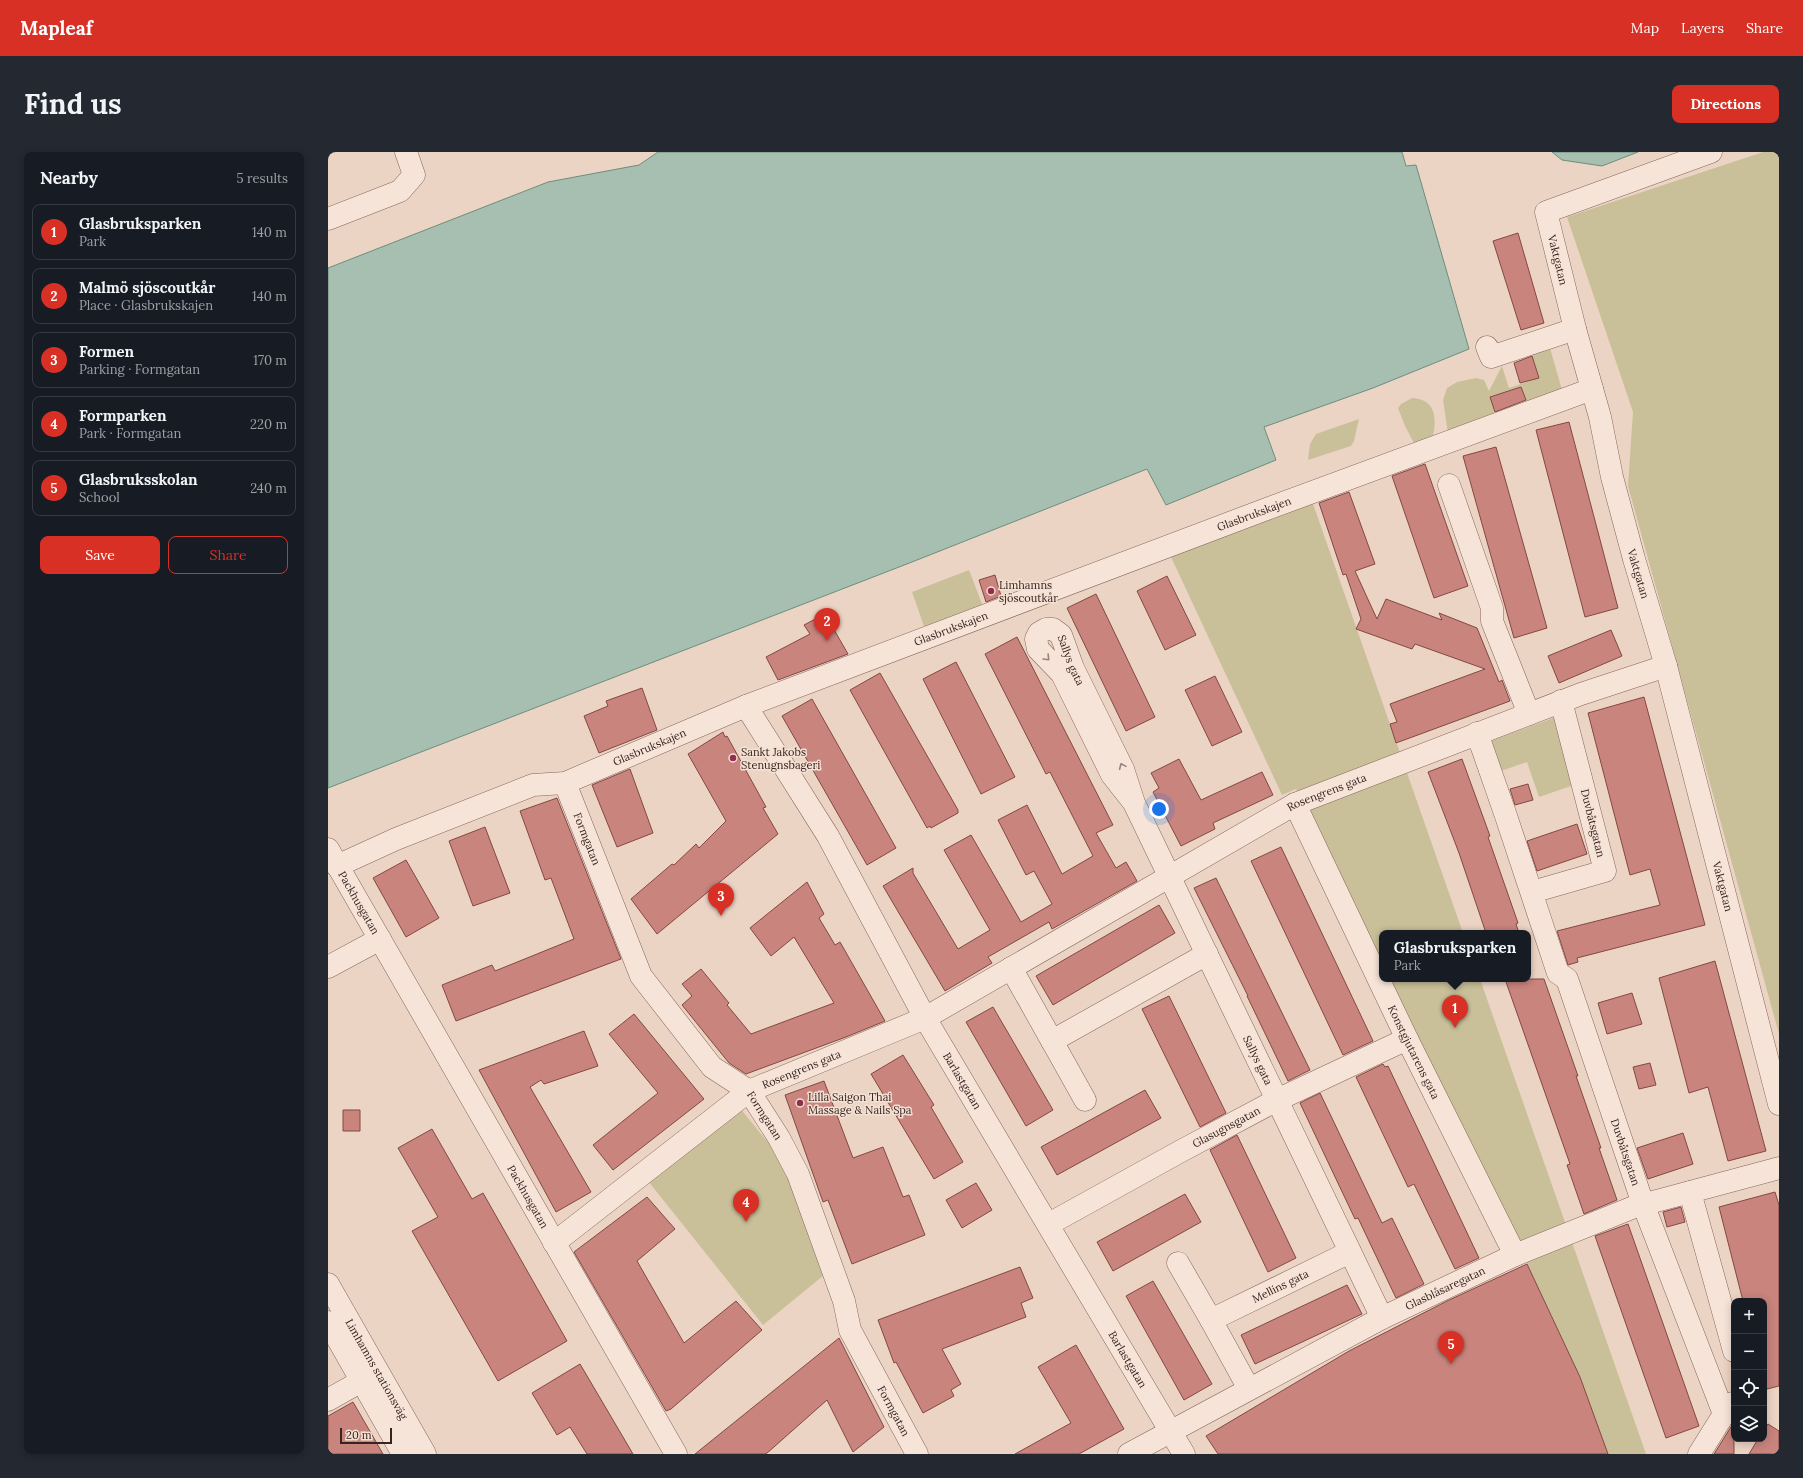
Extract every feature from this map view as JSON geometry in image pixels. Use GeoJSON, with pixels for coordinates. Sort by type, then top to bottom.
{"type":"FeatureCollection","features":[{"type":"Feature","properties":{"kind":"street"},"geometry":{"type":"LineString","coordinates":[[328,219],[400,191],[414,175],[406,152]]}},
{"type":"Feature","properties":{"kind":"street","name":"Vaktgatan"},"geometry":{"type":"LineString","coordinates":[[1711,152],[1546,212],[1575,329],[1600,417],[1612,477],[1666,666],[1779,1104]]}},
{"type":"Feature","properties":{"kind":"street"},"geometry":{"type":"LineString","coordinates":[[1487,347],[1491,357],[1575,329]]}},
{"type":"Feature","properties":{"kind":"street","name":"Glasbrukskajen"},"geometry":{"type":"LineString","coordinates":[[333,858],[396,839],[533,785],[565,782],[746,706],[1264,510],[1592,389]]}},
{"type":"Feature","properties":{"kind":"street"},"geometry":{"type":"LineString","coordinates":[[1449,485],[1492,608],[1492,621],[1529,714]]}},
{"type":"Feature","properties":{"kind":"street","name":"Sallys gata"},"geometry":{"type":"LineString","coordinates":[[1134,803],[1112,775],[1062,674],[1038,649],[1036,639],[1039,633],[1046,629],[1053,629],[1061,635],[1073,668],[1124,769],[1134,803],[1382,1318]]}},
{"type":"Feature","properties":{"kind":"street","name":"Rosengrens gata"},"geometry":{"type":"LineString","coordinates":[[554,1243],[749,1091],[925,1018],[1169,875],[1296,804],[1477,733],[1666,666]]}},
{"type":"Feature","properties":{"kind":"street","name":"Duvbåtsgatan"},"geometry":{"type":"LineString","coordinates":[[1532,892],[1605,871],[1561,702]]}},
{"type":"Feature","properties":{"kind":"street","name":"Barlastgatan"},"geometry":{"type":"LineString","coordinates":[[746,706],[828,836],[925,1018],[1049,1224],[1184,1454]]}},
{"type":"Feature","properties":{"kind":"street","name":"Duvbåtsgatan"},"geometry":{"type":"LineString","coordinates":[[1477,733],[1532,892],[1558,973],[1567,979],[1643,1204],[1729,1408],[1699,1454]]}},
{"type":"Feature","properties":{"kind":"street","name":"Formgatan"},"geometry":{"type":"LineString","coordinates":[[565,782],[641,976],[712,1067],[749,1091],[779,1138],[798,1174],[844,1301],[850,1330],[917,1454]]}},
{"type":"Feature","properties":{"kind":"street","name":"Konstgjutarens gata"},"geometry":{"type":"LineString","coordinates":[[1296,804],[1379,978]]}},
{"type":"Feature","properties":{"kind":"street","name":"Packhusgatan"},"geometry":{"type":"LineString","coordinates":[[333,858],[676,1454]]}},
{"type":"Feature","properties":{"kind":"street","name":"Packhusgatan"},"geometry":{"type":"LineString","coordinates":[[328,967],[380,939]]}},
{"type":"Feature","properties":{"kind":"street"},"geometry":{"type":"LineString","coordinates":[[1052,1041],[1207,954]]}},
{"type":"Feature","properties":{"kind":"street"},"geometry":{"type":"LineString","coordinates":[[1011,968],[1084,1100]]}},
{"type":"Feature","properties":{"kind":"street","name":"Konstgjutarens gata"},"geometry":{"type":"LineString","coordinates":[[1381,982],[1515,1255]]}},
{"type":"Feature","properties":{"kind":"street","name":"Glasugnsgatan"},"geometry":{"type":"LineString","coordinates":[[1049,1224],[1277,1100],[1408,1039]]}},
{"type":"Feature","properties":{"kind":"street","name":"Glasblåsaregatan"},"geometry":{"type":"LineString","coordinates":[[1129,1454],[1382,1318],[1515,1255],[1634,1206],[1779,1168]]}},
{"type":"Feature","properties":{"kind":"street"},"geometry":{"type":"LineString","coordinates":[[1690,1192],[1731,1340]]}},
{"type":"Feature","properties":{"kind":"street","name":"Mellins gata"},"geometry":{"type":"LineString","coordinates":[[1211,1320],[1350,1252]]}},
{"type":"Feature","properties":{"kind":"street"},"geometry":{"type":"LineString","coordinates":[[1178,1263],[1249,1389]]}},
{"type":"Feature","properties":{"kind":"street","name":"Limhamns stationsväg"},"geometry":{"type":"LineString","coordinates":[[328,1284],[403,1454]]}},
{"type":"Feature","properties":{"kind":"street","name":"Limhamns stationsväg"},"geometry":{"type":"LineString","coordinates":[[328,1322],[370,1377],[425,1454]]}},
{"type":"Feature","properties":{"kind":"street"},"geometry":{"type":"LineString","coordinates":[[328,1400],[370,1377]]}},
{"type":"Feature","properties":{"kind":"shaded area"},"geometry":{"type":"Polygon","coordinates":[[[658,152],[1402,152],[1406,166],[1416,165],[1469,349],[1373,388],[1264,427],[1276,460],[1166,505],[1147,469],[912,562],[328,788],[328,268],[548,182],[639,165],[658,152]]]}},
{"type":"Feature","properties":{"kind":"shaded area"},"geometry":{"type":"Polygon","coordinates":[[[1552,152],[1638,152],[1602,166],[1562,160],[1552,152]]]}},
{"type":"Feature","properties":{"kind":"shaded area"},"geometry":{"type":"Polygon","coordinates":[[[1763,152],[1779,152],[1779,1034],[1628,486],[1633,412],[1567,217],[1763,152]]]}},
{"type":"Feature","properties":{"kind":"shaded area"},"geometry":{"type":"Polygon","coordinates":[[[1550,348],[1562,390],[1526,402],[1523,393],[1511,397],[1514,406],[1503,409],[1499,394],[1491,396],[1495,415],[1448,434],[1443,400],[1447,388],[1457,382],[1476,378],[1484,380],[1489,391],[1502,366],[1509,388],[1538,378],[1532,355],[1533,353],[1550,348]]]}},
{"type":"Feature","properties":{"kind":"shaded area"},"geometry":{"type":"Polygon","coordinates":[[[1412,398],[1420,399],[1430,405],[1433,410],[1435,422],[1433,436],[1415,445],[1398,408],[1401,404],[1412,398]]]}},
{"type":"Feature","properties":{"kind":"shaded area"},"geometry":{"type":"Polygon","coordinates":[[[1359,419],[1354,441],[1351,446],[1308,460],[1310,444],[1316,434],[1359,419]]]}},
{"type":"Feature","properties":{"kind":"shaded area"},"geometry":{"type":"Polygon","coordinates":[[[1311,498],[1462,930],[1379,930],[1379,960],[1296,789],[1282,795],[1171,557],[1311,498]]]}},
{"type":"Feature","properties":{"kind":"shaded area"},"geometry":{"type":"Polygon","coordinates":[[[969,570],[984,609],[926,632],[912,592],[969,570]]]}},
{"type":"Feature","properties":{"kind":"shaded area"},"geometry":{"type":"Polygon","coordinates":[[[1556,717],[1574,785],[1539,797],[1527,762],[1501,771],[1491,741],[1556,717]]]}},
{"type":"Feature","properties":{"kind":"shaded area"},"geometry":{"type":"Polygon","coordinates":[[[1390,982],[1481,982],[1646,1454],[1607,1454],[1580,1377],[1526,1261],[1390,982]]]}},
{"type":"Feature","properties":{"kind":"shaded area"},"geometry":{"type":"Polygon","coordinates":[[[740,1108],[791,1171],[829,1271],[763,1325],[648,1181],[740,1108]]]}},
{"type":"Feature","properties":{"kind":"building"},"geometry":{"type":"Polygon","coordinates":[[[1518,233],[1544,323],[1521,330],[1493,241],[1518,233]]]}},
{"type":"Feature","properties":{"kind":"building"},"geometry":{"type":"Polygon","coordinates":[[[1532,356],[1539,378],[1520,383],[1514,363],[1532,356]]]}},
{"type":"Feature","properties":{"kind":"building"},"geometry":{"type":"Polygon","coordinates":[[[1521,387],[1526,400],[1495,412],[1490,397],[1521,387]]]}},
{"type":"Feature","properties":{"kind":"building"},"geometry":{"type":"Polygon","coordinates":[[[1569,422],[1618,608],[1585,617],[1536,430],[1569,422]]]}},
{"type":"Feature","properties":{"kind":"building"},"geometry":{"type":"Polygon","coordinates":[[[1496,447],[1547,628],[1514,638],[1463,456],[1496,447]]]}},
{"type":"Feature","properties":{"kind":"building"},"geometry":{"type":"Polygon","coordinates":[[[1425,464],[1468,586],[1434,598],[1392,476],[1425,464]]]}},
{"type":"Feature","properties":{"kind":"building"},"geometry":{"type":"Polygon","coordinates":[[[1349,492],[1375,564],[1355,571],[1377,619],[1386,599],[1442,620],[1439,613],[1477,628],[1499,682],[1502,680],[1510,701],[1396,743],[1390,724],[1397,722],[1390,704],[1485,669],[1415,644],[1412,649],[1356,629],[1361,619],[1346,574],[1343,575],[1319,503],[1349,492]]]}},
{"type":"Feature","properties":{"kind":"building","name":"Limhamns sjöscoutkår"},"geometry":{"type":"Polygon","coordinates":[[[995,575],[1001,596],[986,602],[979,580],[995,575]]]}},
{"type":"Feature","properties":{"kind":"building"},"geometry":{"type":"Polygon","coordinates":[[[1167,576],[1196,635],[1165,650],[1137,591],[1167,576]]]}},
{"type":"Feature","properties":{"kind":"building"},"geometry":{"type":"Polygon","coordinates":[[[1096,594],[1155,717],[1126,731],[1067,608],[1096,594]]]}},
{"type":"Feature","properties":{"kind":"building"},"geometry":{"type":"Polygon","coordinates":[[[825,614],[848,654],[778,680],[766,657],[810,634],[804,625],[825,614]]]}},
{"type":"Feature","properties":{"kind":"building"},"geometry":{"type":"Polygon","coordinates":[[[1611,630],[1622,656],[1559,683],[1548,656],[1611,630]]]}},
{"type":"Feature","properties":{"kind":"building"},"geometry":{"type":"Polygon","coordinates":[[[1017,637],[1113,825],[1096,833],[1116,868],[1126,862],[1137,881],[1052,929],[1049,922],[988,957],[992,963],[945,991],[883,886],[913,868],[913,873],[958,949],[990,930],[944,850],[971,835],[1021,922],[1052,904],[1034,871],[1026,875],[998,820],[1027,805],[1062,874],[1093,856],[1050,772],[1046,774],[985,654],[1017,637]]]}},
{"type":"Feature","properties":{"kind":"building"},"geometry":{"type":"Polygon","coordinates":[[[956,662],[1015,777],[981,794],[923,679],[956,662]]]}},
{"type":"Feature","properties":{"kind":"building"},"geometry":{"type":"Polygon","coordinates":[[[880,673],[958,810],[958,813],[931,828],[930,826],[927,828],[850,690],[880,673]]]}},
{"type":"Feature","properties":{"kind":"building"},"geometry":{"type":"Polygon","coordinates":[[[1215,676],[1242,732],[1212,746],[1185,690],[1215,676]]]}},
{"type":"Feature","properties":{"kind":"building"},"geometry":{"type":"Polygon","coordinates":[[[642,688],[657,730],[599,753],[584,716],[608,706],[606,701],[642,688]]]}},
{"type":"Feature","properties":{"kind":"building"},"geometry":{"type":"Polygon","coordinates":[[[1644,697],[1705,925],[1577,958],[1578,962],[1568,965],[1557,931],[1660,905],[1650,869],[1630,875],[1588,713],[1644,697]]]}},
{"type":"Feature","properties":{"kind":"building"},"geometry":{"type":"Polygon","coordinates":[[[812,699],[896,848],[867,865],[782,716],[812,699]]]}},
{"type":"Feature","properties":{"kind":"building"},"geometry":{"type":"Polygon","coordinates":[[[723,732],[725,737],[727,736],[766,807],[763,808],[778,834],[657,934],[631,899],[672,864],[674,865],[696,844],[699,848],[726,821],[688,754],[723,732]]]}},
{"type":"Feature","properties":{"kind":"building"},"geometry":{"type":"Polygon","coordinates":[[[1179,759],[1201,800],[1262,772],[1273,795],[1213,823],[1215,829],[1181,846],[1153,792],[1159,788],[1151,773],[1179,759]]]}},
{"type":"Feature","properties":{"kind":"building"},"geometry":{"type":"Polygon","coordinates":[[[1462,759],[1490,836],[1488,837],[1518,923],[1516,924],[1518,930],[1485,930],[1459,853],[1428,772],[1462,759]]]}},
{"type":"Feature","properties":{"kind":"building"},"geometry":{"type":"Polygon","coordinates":[[[630,769],[653,833],[617,847],[592,785],[630,769]]]}},
{"type":"Feature","properties":{"kind":"building"},"geometry":{"type":"Polygon","coordinates":[[[1528,784],[1533,800],[1515,805],[1510,789],[1528,784]]]}},
{"type":"Feature","properties":{"kind":"building"},"geometry":{"type":"Polygon","coordinates":[[[557,798],[621,959],[456,1021],[442,985],[492,965],[495,971],[574,939],[551,878],[545,880],[520,811],[557,798]]]}},
{"type":"Feature","properties":{"kind":"building"},"geometry":{"type":"Polygon","coordinates":[[[1577,824],[1587,854],[1537,871],[1527,841],[1577,824]]]}},
{"type":"Feature","properties":{"kind":"building"},"geometry":{"type":"Polygon","coordinates":[[[485,827],[510,893],[473,906],[449,841],[485,827]]]}},
{"type":"Feature","properties":{"kind":"building"},"geometry":{"type":"Polygon","coordinates":[[[1281,847],[1373,1041],[1343,1055],[1251,861],[1281,847]]]}},
{"type":"Feature","properties":{"kind":"building"},"geometry":{"type":"Polygon","coordinates":[[[406,860],[439,918],[406,937],[373,878],[406,860]]]}},
{"type":"Feature","properties":{"kind":"building"},"geometry":{"type":"Polygon","coordinates":[[[1216,878],[1310,1070],[1288,1081],[1248,996],[1194,888],[1216,878]]]}},
{"type":"Feature","properties":{"kind":"building"},"geometry":{"type":"Polygon","coordinates":[[[807,882],[824,914],[819,918],[835,945],[840,942],[885,1021],[746,1074],[729,1063],[682,1005],[692,996],[682,984],[701,969],[729,1003],[727,1005],[751,1034],[834,1003],[794,937],[771,956],[750,928],[807,882]]]}},
{"type":"Feature","properties":{"kind":"building"},"geometry":{"type":"Polygon","coordinates":[[[1159,905],[1175,933],[1053,1005],[1036,976],[1159,905]]]}},
{"type":"Feature","properties":{"kind":"building"},"geometry":{"type":"Polygon","coordinates":[[[1715,961],[1766,1151],[1728,1161],[1708,1087],[1689,1093],[1659,978],[1715,961]]]}},
{"type":"Feature","properties":{"kind":"building"},"geometry":{"type":"Polygon","coordinates":[[[1531,979],[1544,979],[1578,1076],[1576,1076],[1617,1200],[1584,1214],[1567,1165],[1570,1164],[1506,982],[1531,982],[1531,979]]]}},
{"type":"Feature","properties":{"kind":"building"},"geometry":{"type":"Polygon","coordinates":[[[1632,993],[1642,1024],[1607,1034],[1598,1003],[1632,993]]]}},
{"type":"Feature","properties":{"kind":"building"},"geometry":{"type":"Polygon","coordinates":[[[1169,996],[1226,1113],[1200,1127],[1142,1009],[1169,996]]]}},
{"type":"Feature","properties":{"kind":"building"},"geometry":{"type":"Polygon","coordinates":[[[993,1007],[1053,1110],[1026,1126],[966,1022],[993,1007]]]}},
{"type":"Feature","properties":{"kind":"building"},"geometry":{"type":"Polygon","coordinates":[[[634,1014],[704,1099],[613,1170],[593,1145],[658,1093],[609,1034],[634,1014]]]}},
{"type":"Feature","properties":{"kind":"building"},"geometry":{"type":"Polygon","coordinates":[[[584,1031],[598,1066],[544,1084],[541,1080],[530,1087],[591,1192],[556,1212],[479,1070],[584,1031]]]}},
{"type":"Feature","properties":{"kind":"building"},"geometry":{"type":"Polygon","coordinates":[[[903,1055],[934,1105],[931,1107],[963,1162],[934,1179],[871,1074],[903,1055]]]}},
{"type":"Feature","properties":{"kind":"building"},"geometry":{"type":"Polygon","coordinates":[[[1650,1063],[1656,1085],[1639,1089],[1633,1067],[1650,1063]]]}},
{"type":"Feature","properties":{"kind":"building"},"geometry":{"type":"Polygon","coordinates":[[[1383,1064],[1385,1067],[1388,1066],[1479,1258],[1455,1269],[1414,1184],[1408,1187],[1356,1077],[1383,1064]]]}},
{"type":"Feature","properties":{"kind":"building"},"geometry":{"type":"Polygon","coordinates":[[[824,1081],[853,1158],[883,1147],[903,1197],[909,1195],[925,1235],[852,1264],[828,1200],[823,1202],[785,1095],[824,1081]]]}},
{"type":"Feature","properties":{"kind":"building"},"geometry":{"type":"Polygon","coordinates":[[[1145,1090],[1161,1118],[1057,1175],[1041,1147],[1145,1090]]]}},
{"type":"Feature","properties":{"kind":"building"},"geometry":{"type":"Polygon","coordinates":[[[1320,1093],[1382,1223],[1392,1218],[1424,1284],[1396,1298],[1358,1218],[1355,1219],[1300,1103],[1320,1093]]]}},
{"type":"Feature","properties":{"kind":"building"},"geometry":{"type":"Polygon","coordinates":[[[343,1110],[360,1110],[360,1131],[343,1131],[343,1110]]]}},
{"type":"Feature","properties":{"kind":"building"},"geometry":{"type":"Polygon","coordinates":[[[432,1129],[472,1199],[483,1193],[567,1341],[498,1381],[412,1231],[438,1217],[398,1148],[432,1129]]]}},
{"type":"Feature","properties":{"kind":"building"},"geometry":{"type":"Polygon","coordinates":[[[1683,1133],[1693,1164],[1648,1179],[1637,1148],[1683,1133]]]}},
{"type":"Feature","properties":{"kind":"building"},"geometry":{"type":"Polygon","coordinates":[[[1237,1135],[1296,1258],[1268,1272],[1210,1150],[1237,1135]]]}},
{"type":"Feature","properties":{"kind":"building"},"geometry":{"type":"Polygon","coordinates":[[[976,1183],[992,1210],[962,1228],[946,1200],[976,1183]]]}},
{"type":"Feature","properties":{"kind":"building"},"geometry":{"type":"Polygon","coordinates":[[[1775,1192],[1779,1205],[1779,1386],[1767,1389],[1767,1298],[1742,1298],[1719,1207],[1775,1192]]]}},
{"type":"Feature","properties":{"kind":"building"},"geometry":{"type":"Polygon","coordinates":[[[1185,1194],[1201,1222],[1113,1271],[1097,1242],[1185,1194]]]}},
{"type":"Feature","properties":{"kind":"building"},"geometry":{"type":"Polygon","coordinates":[[[647,1197],[675,1229],[637,1261],[684,1343],[736,1301],[762,1330],[671,1409],[666,1411],[574,1252],[647,1197]]]}},
{"type":"Feature","properties":{"kind":"building"},"geometry":{"type":"Polygon","coordinates":[[[1681,1207],[1685,1222],[1667,1227],[1663,1212],[1681,1207]]]}},
{"type":"Feature","properties":{"kind":"building"},"geometry":{"type":"Polygon","coordinates":[[[1628,1224],[1699,1426],[1666,1438],[1595,1236],[1628,1224]]]}},
{"type":"Feature","properties":{"kind":"building"},"geometry":{"type":"Polygon","coordinates":[[[1527,1264],[1580,1377],[1608,1454],[1218,1454],[1206,1436],[1349,1351],[1447,1301],[1527,1264]]]}},
{"type":"Feature","properties":{"kind":"building"},"geometry":{"type":"Polygon","coordinates":[[[1020,1267],[1033,1298],[1021,1303],[1026,1317],[942,1349],[961,1384],[951,1390],[954,1396],[923,1413],[896,1362],[894,1363],[878,1320],[1020,1267]]]}},
{"type":"Feature","properties":{"kind":"building"},"geometry":{"type":"Polygon","coordinates":[[[1153,1281],[1212,1384],[1184,1400],[1126,1296],[1153,1281]]]}},
{"type":"Feature","properties":{"kind":"building"},"geometry":{"type":"Polygon","coordinates":[[[1347,1285],[1362,1314],[1255,1364],[1241,1335],[1347,1285]]]}},
{"type":"Feature","properties":{"kind":"building"},"geometry":{"type":"Polygon","coordinates":[[[839,1338],[884,1427],[853,1452],[827,1400],[766,1454],[695,1454],[839,1338]]]}},
{"type":"Feature","properties":{"kind":"building"},"geometry":{"type":"Polygon","coordinates":[[[1076,1345],[1124,1429],[1079,1454],[1015,1454],[1071,1423],[1038,1367],[1076,1345]]]}},
{"type":"Feature","properties":{"kind":"building"},"geometry":{"type":"Polygon","coordinates":[[[580,1364],[633,1454],[587,1454],[570,1427],[557,1435],[532,1393],[580,1364]]]}},
{"type":"Feature","properties":{"kind":"building"},"geometry":{"type":"Polygon","coordinates":[[[353,1402],[383,1454],[328,1454],[328,1416],[353,1402]]]}},
{"type":"Feature","properties":{"kind":"building"},"geometry":{"type":"Polygon","coordinates":[[[1768,1424],[1779,1431],[1779,1454],[1749,1454],[1756,1442],[1767,1442],[1768,1424]]]}},
{"type":"Feature","properties":{"kind":"building"},"geometry":{"type":"Polygon","coordinates":[[[1731,1427],[1731,1442],[1734,1442],[1734,1454],[1714,1454],[1731,1427]]]}},
{"type":"Feature","properties":{"kind":"place","name":"Limhamns sjöscoutkår"},"geometry":{"type":"Point","coordinates":[991,591]}},
{"type":"Feature","properties":{"kind":"place","name":"Malmö sjöscoutkår"},"geometry":{"type":"Point","coordinates":[827,641]}},
{"type":"Feature","properties":{"kind":"place","name":"Sankt Jakobs Stenugnsbageri"},"geometry":{"type":"Point","coordinates":[733,758]}},
{"type":"Feature","properties":{"kind":"place","name":"Formen"},"geometry":{"type":"Point","coordinates":[721,916]}},
{"type":"Feature","properties":{"kind":"place","name":"Glasbruksparken"},"geometry":{"type":"Point","coordinates":[1455,1028]}},
{"type":"Feature","properties":{"kind":"place","name":"Lilla Saigon Thai Massage & Nails Spa"},"geometry":{"type":"Point","coordinates":[800,1103]}},
{"type":"Feature","properties":{"kind":"place","name":"Formparken"},"geometry":{"type":"Point","coordinates":[746,1222]}},
{"type":"Feature","properties":{"kind":"place","name":"Glasbruksskolan"},"geometry":{"type":"Point","coordinates":[1451,1364]}}]}
